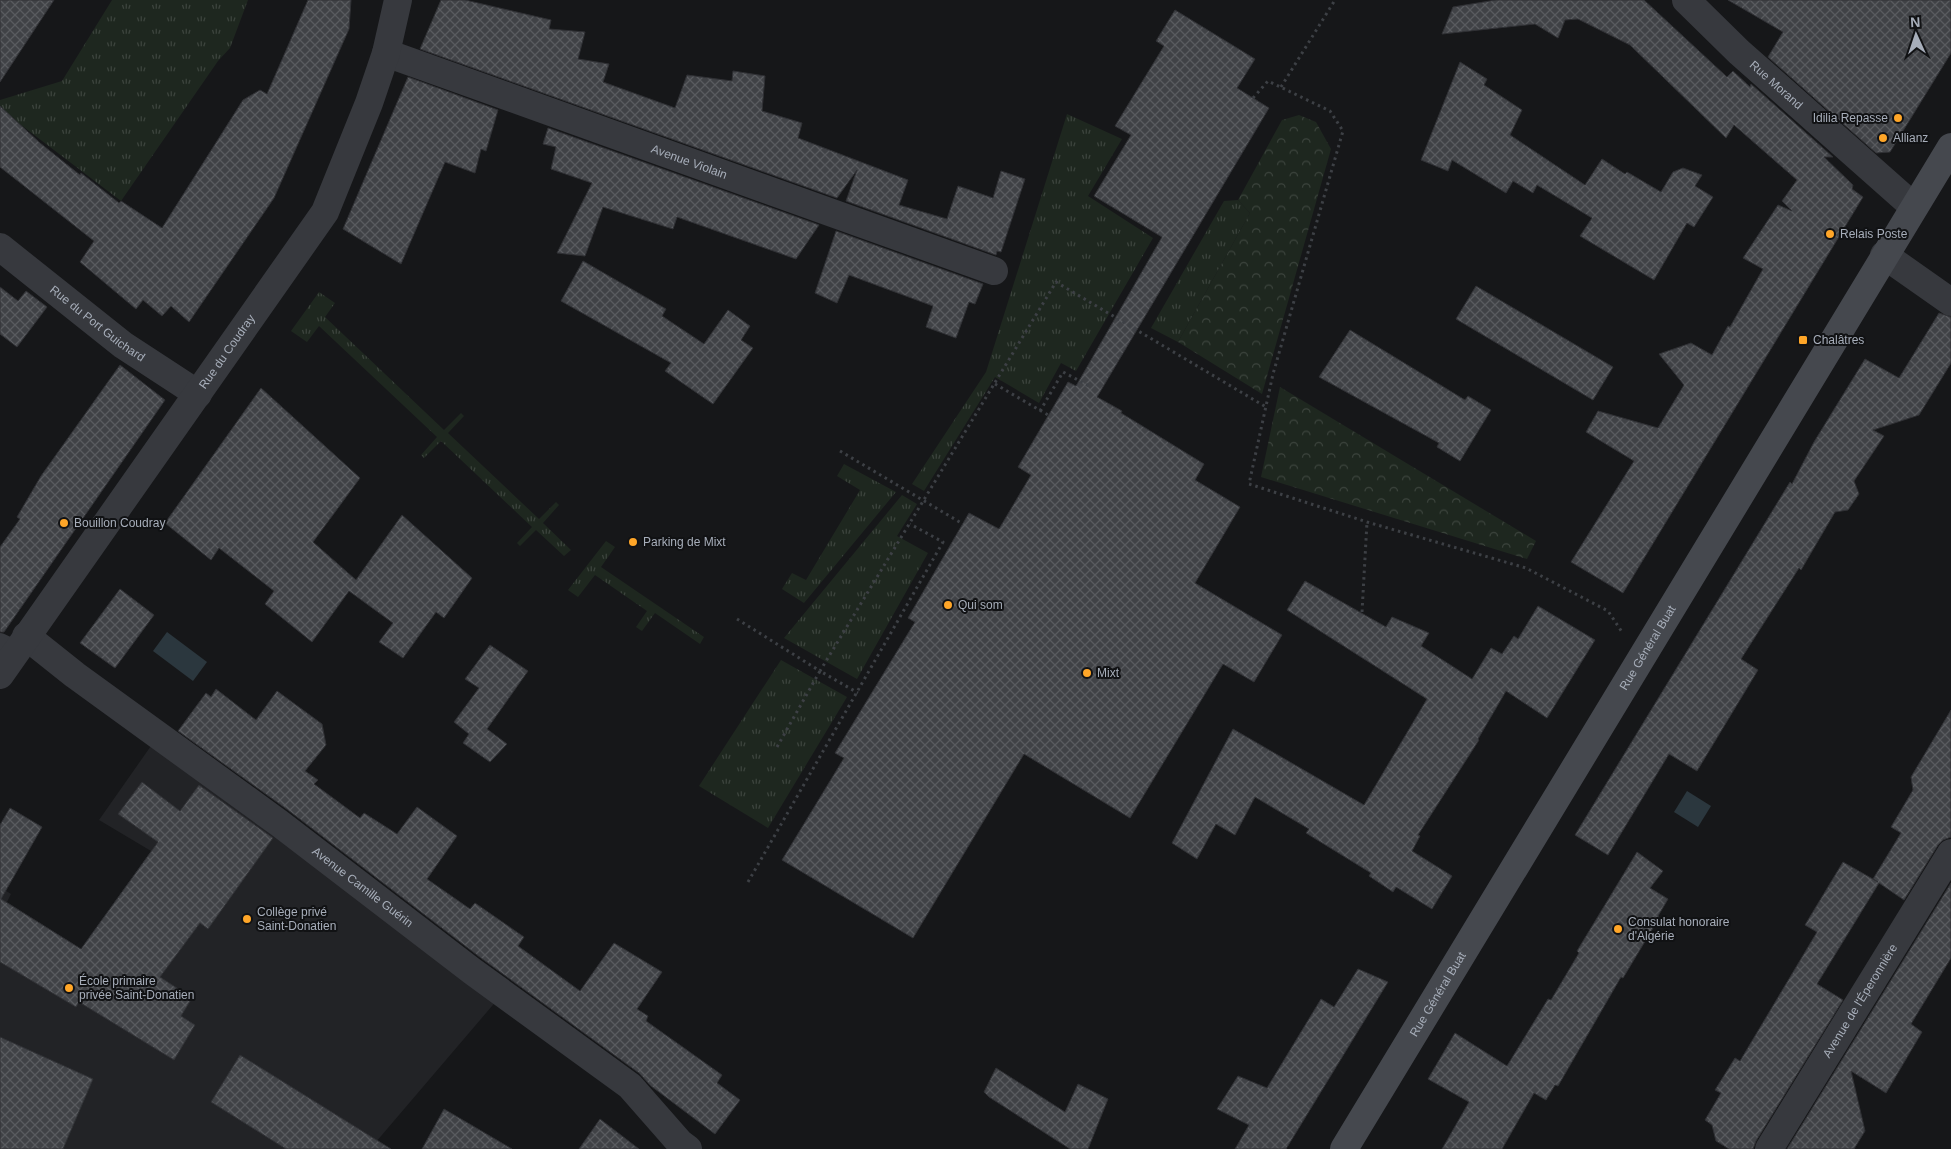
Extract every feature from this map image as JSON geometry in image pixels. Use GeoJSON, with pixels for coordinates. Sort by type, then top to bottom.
{"type":"FeatureCollection","features":[{"type":"Feature","properties":{"kind":"main road","name":"Rue Général Buat"},"geometry":{"type":"LineString","coordinates":[[1344,1149],[1951,147]]}},
{"type":"Feature","properties":{"kind":"street","name":"Rue du Coudray"},"geometry":{"type":"LineString","coordinates":[[0,676],[15,643],[198,394],[324,212],[369,103],[386,52],[398,0]]}},
{"type":"Feature","properties":{"kind":"street","name":"Rue Morand"},"geometry":{"type":"LineString","coordinates":[[1686,0],[1739,52],[1914,206]]}},
{"type":"Feature","properties":{"kind":"street","name":"Avenue Violain"},"geometry":{"type":"LineString","coordinates":[[386,52],[994,271]]}},
{"type":"Feature","properties":{"kind":"street","name":"Rue du Port Guichard"},"geometry":{"type":"LineString","coordinates":[[0,247],[122,345],[198,394]]}},
{"type":"Feature","properties":{"kind":"street"},"geometry":{"type":"LineString","coordinates":[[1884,255],[1951,302]]}},
{"type":"Feature","properties":{"kind":"street","name":"Avenue Camille Guérin"},"geometry":{"type":"LineString","coordinates":[[15,643],[75,676],[279,823],[472,970],[630,1086],[680,1143],[688,1149]]}},
{"type":"Feature","properties":{"kind":"street","name":"Avenue de l'Éperonnière"},"geometry":{"type":"LineString","coordinates":[[1769,1149],[1951,852]]}},
{"type":"Feature","properties":{"kind":"path"},"geometry":{"type":"LineString","coordinates":[[1281,87],[1335,0]]}},
{"type":"Feature","properties":{"kind":"path"},"geometry":{"type":"LineString","coordinates":[[1253,98],[1268,81],[1330,111],[1343,131],[1266,407],[1249,484],[1368,522],[1526,568],[1608,611],[1620,631],[1647,646]]}},
{"type":"Feature","properties":{"kind":"path"},"geometry":{"type":"LineString","coordinates":[[777,747],[820,671],[1056,282],[1266,407]]}},
{"type":"Feature","properties":{"kind":"path"},"geometry":{"type":"LineString","coordinates":[[1040,411],[1063,372],[1091,386]]}},
{"type":"Feature","properties":{"kind":"path"},"geometry":{"type":"LineString","coordinates":[[995,384],[1048,415]]}},
{"type":"Feature","properties":{"kind":"path"},"geometry":{"type":"LineString","coordinates":[[840,451],[963,524]]}},
{"type":"Feature","properties":{"kind":"path"},"geometry":{"type":"LineString","coordinates":[[1362,612],[1368,522]]}},
{"type":"Feature","properties":{"kind":"path"},"geometry":{"type":"LineString","coordinates":[[748,882],[943,542],[910,524]]}},
{"type":"Feature","properties":{"kind":"path"},"geometry":{"type":"LineString","coordinates":[[737,619],[858,693]]}},
{"type":"Feature","properties":{"kind":"shaded area"},"geometry":{"type":"Polygon","coordinates":[[[167,632],[207,662],[193,681],[153,651],[167,632]]]}},
{"type":"Feature","properties":{"kind":"shaded area","name":"Collège privé Saint-Donatien"},"geometry":{"type":"Polygon","coordinates":[[[153,743],[498,999],[370,1149],[0,1149],[0,887],[11,894],[7,902],[81,949],[151,851],[99,820],[153,743]]]}},
{"type":"Feature","properties":{"kind":"shaded area"},"geometry":{"type":"Polygon","coordinates":[[[1687,791],[1711,806],[1698,827],[1674,812],[1687,791]]]}},
{"type":"Feature","properties":{"kind":"green space"},"geometry":{"type":"Polygon","coordinates":[[[112,0],[248,0],[230,48],[218,61],[121,201],[0,109],[0,100],[62,81],[112,0]]]}},
{"type":"Feature","properties":{"kind":"green space"},"geometry":{"type":"Polygon","coordinates":[[[1067,114],[1122,139],[1088,196],[1153,238],[1076,371],[1061,363],[1039,403],[995,377],[924,491],[912,484],[986,372],[1067,114]]]}},
{"type":"Feature","properties":{"kind":"green space"},"geometry":{"type":"Polygon","coordinates":[[[1299,115],[1316,122],[1331,149],[1262,394],[1178,342],[1250,213],[1238,200],[1282,120],[1299,115]]]}},
{"type":"Feature","properties":{"kind":"green space"},"geometry":{"type":"Polygon","coordinates":[[[1238,200],[1250,213],[1178,342],[1151,328],[1224,201],[1238,200]]]}},
{"type":"Feature","properties":{"kind":"green space"},"geometry":{"type":"Polygon","coordinates":[[[319,292],[335,303],[325,317],[444,430],[461,413],[464,416],[448,433],[539,519],[556,502],[559,505],[543,523],[571,550],[564,556],[536,530],[520,546],[517,543],[532,527],[441,441],[424,458],[421,455],[437,437],[319,326],[307,342],[291,331],[319,292]]]}},
{"type":"Feature","properties":{"kind":"green space"},"geometry":{"type":"Polygon","coordinates":[[[1280,387],[1536,541],[1527,559],[1261,477],[1280,387]]]}},
{"type":"Feature","properties":{"kind":"green space"},"geometry":{"type":"Polygon","coordinates":[[[844,464],[896,492],[804,603],[782,589],[792,573],[806,580],[860,490],[837,476],[844,464]]]}},
{"type":"Feature","properties":{"kind":"green space"},"geometry":{"type":"Polygon","coordinates":[[[902,495],[917,504],[897,536],[928,553],[857,679],[784,638],[902,495]]]}},
{"type":"Feature","properties":{"kind":"green space"},"geometry":{"type":"Polygon","coordinates":[[[606,541],[615,547],[601,567],[704,637],[700,644],[655,613],[642,631],[636,627],[647,611],[595,575],[578,597],[568,590],[606,541]]]}},
{"type":"Feature","properties":{"kind":"green space"},"geometry":{"type":"Polygon","coordinates":[[[781,660],[847,697],[768,828],[699,786],[781,660]]]}},
{"type":"Feature","properties":{"kind":"building"},"geometry":{"type":"Polygon","coordinates":[[[0,0],[54,0],[0,82],[0,0]]]}},
{"type":"Feature","properties":{"kind":"building"},"geometry":{"type":"Polygon","coordinates":[[[308,0],[351,0],[349,29],[274,198],[189,322],[171,306],[162,316],[143,300],[136,309],[80,262],[94,241],[0,167],[0,106],[40,143],[80,175],[81,173],[119,203],[121,201],[162,228],[243,100],[260,90],[267,94],[308,0]]]}},
{"type":"Feature","properties":{"kind":"building"},"geometry":{"type":"Polygon","coordinates":[[[441,0],[465,0],[551,20],[549,29],[585,32],[578,59],[609,64],[603,82],[675,108],[687,75],[732,81],[733,71],[765,76],[762,111],[802,123],[798,138],[908,180],[899,205],[947,219],[958,186],[993,198],[1001,171],[1025,179],[1001,252],[997,251],[996,255],[846,201],[857,170],[837,198],[420,49],[441,0]]]}},
{"type":"Feature","properties":{"kind":"building"},"geometry":{"type":"Polygon","coordinates":[[[1496,0],[1644,0],[1727,77],[1733,71],[1750,87],[1751,84],[1833,157],[1824,157],[1853,185],[1852,189],[1863,197],[1623,593],[1571,562],[1634,461],[1586,432],[1598,411],[1658,428],[1684,385],[1659,354],[1691,343],[1712,355],[1763,269],[1743,258],[1778,205],[1792,211],[1782,201],[1797,180],[1734,125],[1726,138],[1630,45],[1578,19],[1565,20],[1558,38],[1535,24],[1442,34],[1453,7],[1496,0]]]}},
{"type":"Feature","properties":{"kind":"building"},"geometry":{"type":"Polygon","coordinates":[[[1728,0],[1951,0],[1951,53],[1890,152],[1876,153],[1768,57],[1783,32],[1728,0]]]}},
{"type":"Feature","properties":{"kind":"building","name":"Mixt"},"geometry":{"type":"Polygon","coordinates":[[[1175,10],[1255,59],[1237,88],[1269,108],[1097,397],[1204,464],[1195,480],[1240,507],[1195,583],[1282,635],[1254,682],[1223,664],[1130,818],[1024,754],[913,938],[782,860],[844,758],[835,753],[915,622],[908,618],[969,513],[999,529],[1031,475],[1018,467],[1068,382],[1076,386],[1162,237],[1094,196],[1131,135],[1115,126],[1164,46],[1156,41],[1175,10]]]}},
{"type":"Feature","properties":{"kind":"building"},"geometry":{"type":"Polygon","coordinates":[[[1460,62],[1487,79],[1484,85],[1522,110],[1510,135],[1585,185],[1602,159],[1625,174],[1627,172],[1661,192],[1673,172],[1683,168],[1702,175],[1695,186],[1713,197],[1694,227],[1687,223],[1654,280],[1580,236],[1592,218],[1537,185],[1533,193],[1513,181],[1506,193],[1452,160],[1448,171],[1421,160],[1460,62]]]}},
{"type":"Feature","properties":{"kind":"building"},"geometry":{"type":"Polygon","coordinates":[[[408,77],[498,110],[486,151],[481,149],[475,173],[445,162],[401,264],[343,229],[408,77]]]}},
{"type":"Feature","properties":{"kind":"building"},"geometry":{"type":"Polygon","coordinates":[[[548,128],[819,225],[796,259],[677,217],[673,229],[603,207],[585,256],[557,253],[592,183],[551,169],[556,147],[543,144],[548,128]]]}},
{"type":"Feature","properties":{"kind":"building"},"geometry":{"type":"Polygon","coordinates":[[[836,231],[983,284],[975,304],[969,302],[956,338],[926,327],[933,306],[849,275],[837,303],[815,293],[836,231]]]}},
{"type":"Feature","properties":{"kind":"building"},"geometry":{"type":"Polygon","coordinates":[[[583,261],[666,309],[662,316],[704,344],[728,310],[750,326],[741,340],[753,348],[713,404],[665,371],[671,363],[561,301],[583,261]]]}},
{"type":"Feature","properties":{"kind":"building"},"geometry":{"type":"Polygon","coordinates":[[[1476,286],[1613,367],[1593,400],[1456,319],[1476,286]]]}},
{"type":"Feature","properties":{"kind":"building"},"geometry":{"type":"Polygon","coordinates":[[[0,287],[18,301],[26,291],[47,307],[17,347],[0,334],[0,287]]]}},
{"type":"Feature","properties":{"kind":"building"},"geometry":{"type":"Polygon","coordinates":[[[1939,313],[1951,317],[1951,363],[1919,415],[1873,430],[1884,436],[1854,481],[1859,494],[1848,510],[1835,512],[1801,570],[1799,568],[1741,659],[1758,670],[1697,771],[1669,754],[1608,855],[1575,835],[1790,482],[1792,484],[1814,442],[1865,359],[1899,378],[1939,313]]]}},
{"type":"Feature","properties":{"kind":"building"},"geometry":{"type":"Polygon","coordinates":[[[1350,330],[1465,400],[1468,396],[1491,410],[1460,461],[1437,447],[1439,443],[1319,377],[1350,330]]]}},
{"type":"Feature","properties":{"kind":"building"},"geometry":{"type":"Polygon","coordinates":[[[120,365],[165,400],[4,632],[0,632],[0,547],[20,519],[17,517],[41,476],[120,365]]]}},
{"type":"Feature","properties":{"kind":"building"},"geometry":{"type":"Polygon","coordinates":[[[261,388],[360,478],[313,542],[356,580],[402,515],[472,578],[444,618],[436,612],[403,658],[379,642],[393,623],[349,591],[312,642],[265,604],[274,591],[219,548],[211,560],[165,523],[261,388]]]}},
{"type":"Feature","properties":{"kind":"building"},"geometry":{"type":"Polygon","coordinates":[[[1305,581],[1386,627],[1392,617],[1429,633],[1421,646],[1472,679],[1491,648],[1502,654],[1514,636],[1518,639],[1538,606],[1595,640],[1547,718],[1506,691],[1479,740],[1418,835],[1420,836],[1412,851],[1452,876],[1432,909],[1396,887],[1393,892],[1369,876],[1371,873],[1306,833],[1309,829],[1255,797],[1235,835],[1216,824],[1197,859],[1172,843],[1233,729],[1364,805],[1427,699],[1287,610],[1305,581]]]}},
{"type":"Feature","properties":{"kind":"building"},"geometry":{"type":"Polygon","coordinates":[[[120,589],[154,615],[115,668],[80,643],[120,589]]]}},
{"type":"Feature","properties":{"kind":"building"},"geometry":{"type":"Polygon","coordinates":[[[490,645],[528,671],[487,729],[507,744],[490,762],[463,743],[469,734],[454,722],[479,688],[465,679],[490,645]]]}},
{"type":"Feature","properties":{"kind":"building"},"geometry":{"type":"Polygon","coordinates":[[[216,689],[256,720],[277,691],[322,724],[326,745],[305,771],[318,780],[314,784],[360,818],[364,813],[397,834],[417,807],[457,836],[427,879],[470,909],[475,903],[524,937],[518,946],[580,991],[614,943],[662,972],[637,1009],[648,1016],[646,1021],[722,1075],[717,1083],[740,1100],[715,1134],[651,1086],[639,1073],[481,958],[288,810],[178,731],[206,693],[211,697],[216,689]]]}},
{"type":"Feature","properties":{"kind":"building"},"geometry":{"type":"Polygon","coordinates":[[[1951,710],[1951,837],[1943,840],[1938,845],[1904,900],[1879,883],[1817,984],[1843,1000],[1756,1141],[1753,1149],[1729,1149],[1716,1141],[1712,1125],[1705,1120],[1721,1093],[1715,1090],[1735,1058],[1740,1061],[1817,932],[1805,925],[1843,862],[1878,882],[1873,879],[1901,833],[1891,827],[1913,790],[1911,777],[1951,710]]]}},
{"type":"Feature","properties":{"kind":"building"},"geometry":{"type":"Polygon","coordinates":[[[142,782],[180,811],[199,785],[273,838],[208,929],[200,923],[160,977],[192,998],[181,1016],[195,1025],[174,1060],[79,1002],[76,1007],[0,962],[0,825],[10,808],[42,827],[1,899],[81,949],[158,842],[118,814],[142,782]]]}},
{"type":"Feature","properties":{"kind":"building"},"geometry":{"type":"Polygon","coordinates":[[[1637,852],[1663,871],[1650,888],[1668,899],[1658,916],[1659,918],[1623,978],[1621,977],[1558,1086],[1555,1085],[1546,1100],[1534,1093],[1502,1149],[1442,1149],[1469,1102],[1428,1079],[1455,1033],[1507,1066],[1548,999],[1551,1000],[1579,953],[1577,951],[1637,852]]]}},
{"type":"Feature","properties":{"kind":"building"},"geometry":{"type":"Polygon","coordinates":[[[1951,883],[1951,958],[1911,1024],[1922,1032],[1886,1093],[1851,1071],[1865,1131],[1854,1149],[1787,1149],[1951,883]]]}},
{"type":"Feature","properties":{"kind":"building"},"geometry":{"type":"Polygon","coordinates":[[[1358,969],[1388,982],[1286,1149],[1235,1149],[1249,1125],[1217,1109],[1238,1076],[1267,1088],[1321,999],[1334,1007],[1358,969]]]}},
{"type":"Feature","properties":{"kind":"building"},"geometry":{"type":"Polygon","coordinates":[[[0,1037],[93,1079],[63,1149],[0,1149],[0,1037]]]}},
{"type":"Feature","properties":{"kind":"building"},"geometry":{"type":"Polygon","coordinates":[[[240,1055],[391,1149],[286,1149],[211,1102],[240,1055]]]}},
{"type":"Feature","properties":{"kind":"building"},"geometry":{"type":"Polygon","coordinates":[[[996,1068],[1065,1112],[1078,1084],[1108,1099],[1088,1149],[1070,1149],[989,1097],[984,1092],[996,1068]]]}},
{"type":"Feature","properties":{"kind":"building"},"geometry":{"type":"Polygon","coordinates":[[[444,1109],[512,1149],[422,1149],[444,1109]]]}},
{"type":"Feature","properties":{"kind":"building"},"geometry":{"type":"Polygon","coordinates":[[[600,1119],[639,1149],[579,1149],[600,1119]]]}},
{"type":"Feature","properties":{"kind":"place","name":"Idilia Repasse"},"geometry":{"type":"Point","coordinates":[1898,118]}},
{"type":"Feature","properties":{"kind":"place","name":"Allianz"},"geometry":{"type":"Point","coordinates":[1883,138]}},
{"type":"Feature","properties":{"kind":"place","name":"Relais Poste"},"geometry":{"type":"Point","coordinates":[1830,234]}},
{"type":"Feature","properties":{"kind":"place","name":"Chalâtres"},"geometry":{"type":"Point","coordinates":[1803,340]}},
{"type":"Feature","properties":{"kind":"place","name":"Bouillon Coudray"},"geometry":{"type":"Point","coordinates":[64,523]}},
{"type":"Feature","properties":{"kind":"place","name":"Parking de Mixt"},"geometry":{"type":"Point","coordinates":[633,542]}},
{"type":"Feature","properties":{"kind":"place","name":"Qui som"},"geometry":{"type":"Point","coordinates":[948,605]}},
{"type":"Feature","properties":{"kind":"place","name":"Mixt"},"geometry":{"type":"Point","coordinates":[1087,673]}},
{"type":"Feature","properties":{"kind":"place","name":"Collège privé Saint-Donatien"},"geometry":{"type":"Point","coordinates":[247,919]}},
{"type":"Feature","properties":{"kind":"place","name":"Consulat honoraire d'Algérie"},"geometry":{"type":"Point","coordinates":[1618,929]}},
{"type":"Feature","properties":{"kind":"place","name":"École primaire privée Saint-Donatien"},"geometry":{"type":"Point","coordinates":[69,988]}}]}
